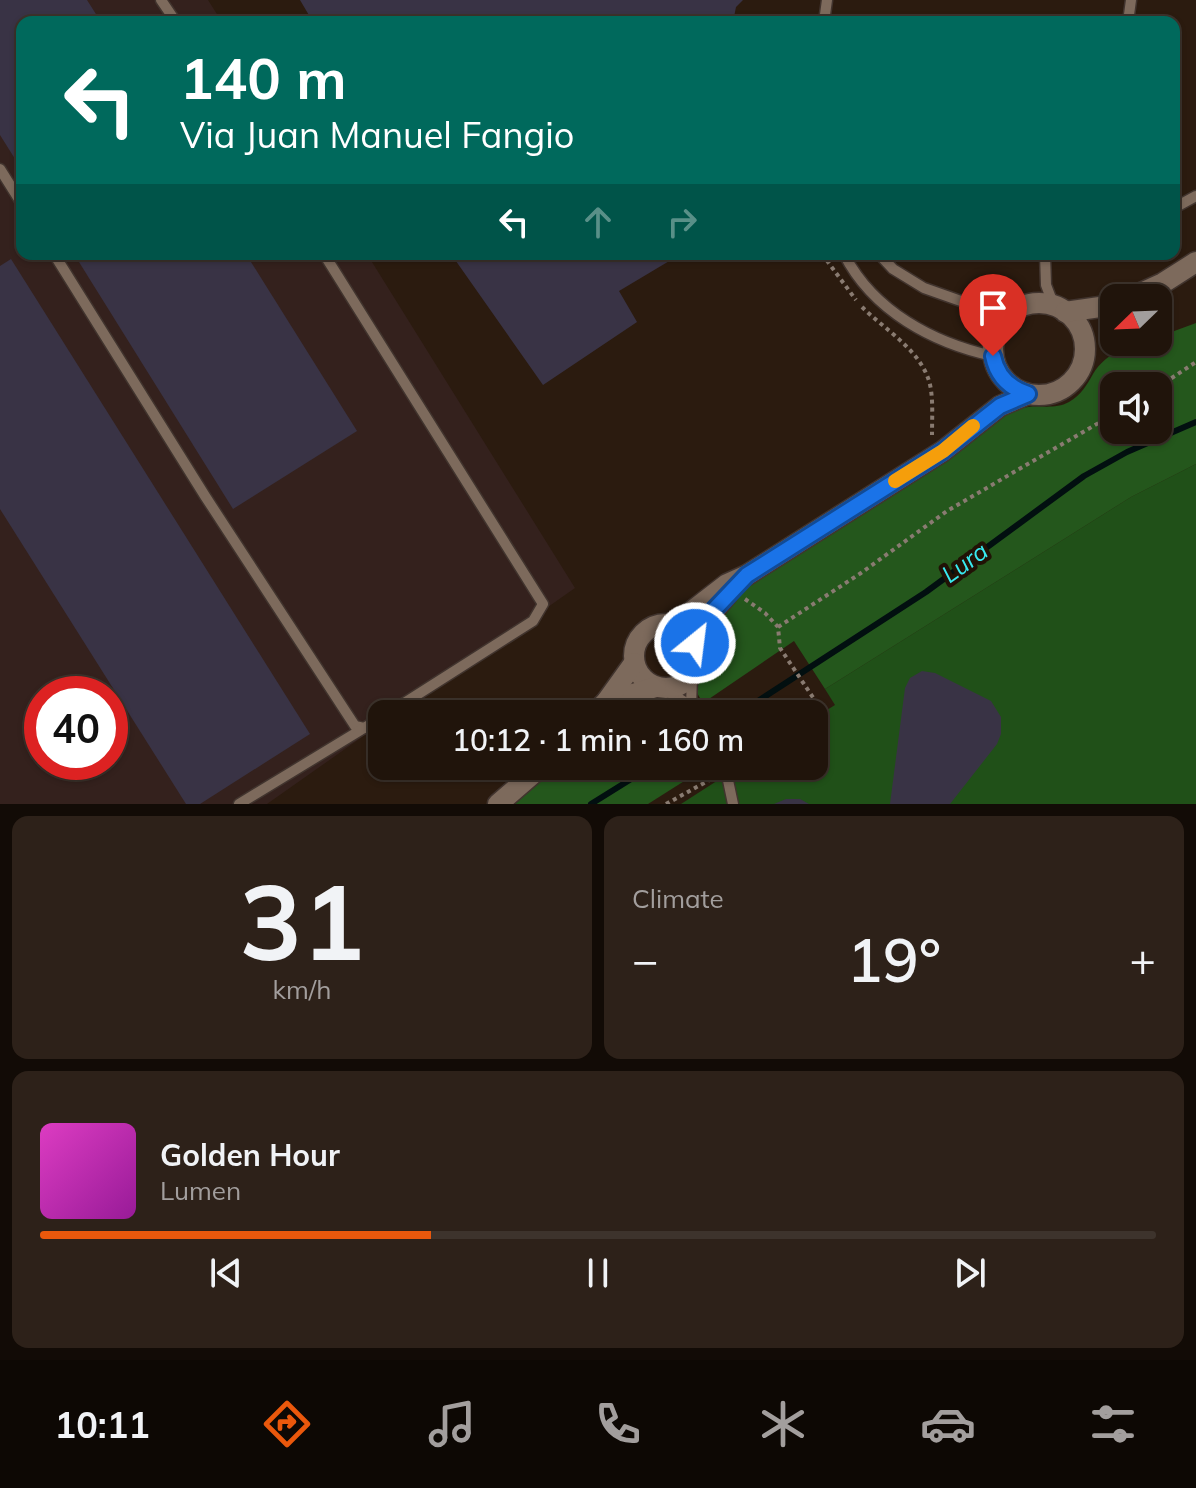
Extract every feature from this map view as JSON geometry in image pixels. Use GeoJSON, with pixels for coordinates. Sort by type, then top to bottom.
{"type":"FeatureCollection","features":[{"type":"Feature","properties":{"kind":"street"},"geometry":{"type":"LineString","coordinates":[[1161,284],[1196,262]]}},
{"type":"Feature","properties":{"kind":"street"},"geometry":{"type":"LineString","coordinates":[[969,429],[990,400],[996,365],[993,346],[998,327],[1009,314],[1023,306],[1039,303],[1060,309],[1100,306]]}},
{"type":"Feature","properties":{"kind":"street"},"geometry":{"type":"LineString","coordinates":[[624,700],[660,688],[679,686],[692,676],[698,661],[695,643],[701,626],[741,581],[943,451],[1000,406],[1028,394],[1055,393],[1069,384],[1080,370],[1085,352],[1082,333],[1060,309]]}},
{"type":"Feature","properties":{"kind":"street"},"geometry":{"type":"LineString","coordinates":[[996,365],[1012,387],[1028,394]]}},
{"type":"Feature","properties":{"kind":"street"},"geometry":{"type":"LineString","coordinates":[[674,625],[727,584],[741,581]]}},
{"type":"Feature","properties":{"kind":"street"},"geometry":{"type":"LineString","coordinates":[[660,688],[638,674],[634,663],[637,642],[643,633],[652,626],[674,625],[683,629],[695,643]]}},
{"type":"Feature","properties":{"kind":"street"},"geometry":{"type":"LineString","coordinates":[[606,700],[634,663]]}},
{"type":"Feature","properties":{"kind":"street"},"geometry":{"type":"LineString","coordinates":[[498,804],[526,780]]}},
{"type":"Feature","properties":{"kind":"lane"},"geometry":{"type":"LineString","coordinates":[[0,169],[16,194]]}},
{"type":"Feature","properties":{"kind":"lane"},"geometry":{"type":"LineString","coordinates":[[58,260],[337,700],[355,726],[364,728]]}},
{"type":"Feature","properties":{"kind":"lane"},"geometry":{"type":"LineString","coordinates":[[328,260],[543,604],[533,621],[409,700]]}},
{"type":"Feature","properties":{"kind":"lane"},"geometry":{"type":"LineString","coordinates":[[848,260],[871,292],[909,322],[939,341],[996,365]]}},
{"type":"Feature","properties":{"kind":"lane"},"geometry":{"type":"LineString","coordinates":[[885,260],[893,269],[914,281],[975,306],[998,327]]}},
{"type":"Feature","properties":{"kind":"lane"},"geometry":{"type":"LineString","coordinates":[[1045,260],[1046,285],[1060,309]]}},
{"type":"Feature","properties":{"kind":"lane"},"geometry":{"type":"LineString","coordinates":[[692,676],[693,700]]}},
{"type":"Feature","properties":{"kind":"lane"},"geometry":{"type":"LineString","coordinates":[[660,688],[679,700]]}},
{"type":"Feature","properties":{"kind":"lane"},"geometry":{"type":"LineString","coordinates":[[239,804],[368,726]]}},
{"type":"Feature","properties":{"kind":"lane"},"geometry":{"type":"LineString","coordinates":[[728,780],[733,804]]}},
{"type":"Feature","properties":{"kind":"path"},"geometry":{"type":"LineString","coordinates":[[826,260],[849,293],[899,340],[925,371],[931,390],[930,440]]}},
{"type":"Feature","properties":{"kind":"path"},"geometry":{"type":"LineString","coordinates":[[1172,378],[1196,362]]}},
{"type":"Feature","properties":{"kind":"path"},"geometry":{"type":"LineString","coordinates":[[778,627],[861,573],[947,511],[1100,422]]}},
{"type":"Feature","properties":{"kind":"path"},"geometry":{"type":"LineString","coordinates":[[741,581],[740,595],[778,627],[778,641],[784,653],[815,700]]}},
{"type":"Feature","properties":{"kind":"path"},"geometry":{"type":"LineString","coordinates":[[666,804],[706,780]]}},
{"type":"Feature","properties":{"kind":"shaded area"},"geometry":{"type":"Polygon","coordinates":[[[0,0],[208,0],[218,16],[16,16],[16,260],[371,260],[575,588],[415,700],[368,700],[368,733],[267,804],[0,804],[0,0]]]}},
{"type":"Feature","properties":{"kind":"green space"},"geometry":{"type":"Polygon","coordinates":[[[1196,323],[1196,464],[1131,497],[825,689],[794,641],[707,700],[701,700],[694,688],[706,662],[704,634],[722,605],[964,448],[1003,417],[1026,407],[1057,406],[1069,402],[1083,390],[1110,356],[1172,356],[1172,332],[1196,323]]]}},
{"type":"Feature","properties":{"kind":"green space"},"geometry":{"type":"Polygon","coordinates":[[[1196,464],[1196,804],[681,804],[718,780],[828,780],[828,709],[835,705],[825,689],[1131,497],[1196,464]]]}},
{"type":"Feature","properties":{"kind":"green space"},"geometry":{"type":"Polygon","coordinates":[[[658,693],[677,700],[642,700],[658,693]]]}},
{"type":"Feature","properties":{"kind":"green space"},"geometry":{"type":"Polygon","coordinates":[[[538,780],[686,780],[648,804],[511,804],[538,780]]]}},
{"type":"Feature","properties":{"kind":"building"},"geometry":{"type":"Polygon","coordinates":[[[0,0],[87,0],[97,16],[16,16],[16,160],[0,135],[0,0]]]}},
{"type":"Feature","properties":{"kind":"building"},"geometry":{"type":"Polygon","coordinates":[[[300,0],[743,0],[736,7],[734,16],[309,16],[300,0]]]}},
{"type":"Feature","properties":{"kind":"building"},"geometry":{"type":"Polygon","coordinates":[[[11,259],[310,734],[200,804],[186,804],[128,712],[128,676],[105,676],[0,509],[0,266],[11,259]]]}},
{"type":"Feature","properties":{"kind":"building"},"geometry":{"type":"Polygon","coordinates":[[[78,260],[250,260],[357,431],[233,509],[78,260]]]}},
{"type":"Feature","properties":{"kind":"building"},"geometry":{"type":"Polygon","coordinates":[[[455,260],[671,260],[619,291],[637,322],[543,385],[455,260]]]}},
{"type":"Feature","properties":{"kind":"building"},"geometry":{"type":"Polygon","coordinates":[[[922,671],[935,673],[991,701],[1001,717],[1001,734],[997,744],[950,804],[890,804],[905,688],[910,678],[922,671]]]}},
{"type":"Feature","properties":{"kind":"building"},"geometry":{"type":"Polygon","coordinates":[[[786,799],[800,799],[809,804],[774,804],[786,799]]]}},
{"type":"Feature","properties":{"kind":"waterway","name":"Lura"},"geometry":{"type":"LineString","coordinates":[[760,700],[926,592],[1084,476],[1127,452],[1196,422]]}},
{"type":"Feature","properties":{"kind":"waterway","name":"Lura"},"geometry":{"type":"LineString","coordinates":[[591,804],[630,780]]}},
{"type":"Feature","properties":{"kind":"slow traffic"},"geometry":{"type":"LineString","coordinates":[[895,481],[943,451],[973,426]]}},
{"type":"Feature","properties":{"kind":"route"},"geometry":{"type":"LineString","coordinates":[[695,643],[701,626],[710,614],[747,575],[943,451],[1000,406],[1028,394],[1005,381],[993,356]]}}]}
